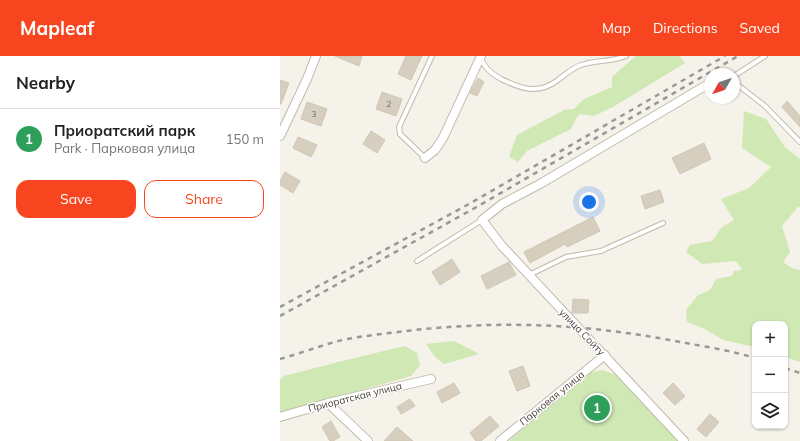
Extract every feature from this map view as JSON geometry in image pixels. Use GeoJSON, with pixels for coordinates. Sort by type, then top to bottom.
{"type":"FeatureCollection","features":[{"type":"Feature","properties":{"kind":"street"},"geometry":{"type":"LineString","coordinates":[[280,136],[316,56]]}},
{"type":"Feature","properties":{"kind":"street"},"geometry":{"type":"LineString","coordinates":[[425,158],[435,150],[443,138],[481,56]]}},
{"type":"Feature","properties":{"kind":"street"},"geometry":{"type":"LineString","coordinates":[[482,220],[502,204],[546,180],[704,87]]}},
{"type":"Feature","properties":{"kind":"street","name":"улица Сойту"},"geometry":{"type":"LineString","coordinates":[[482,220],[502,246],[528,275],[684,441]]}},
{"type":"Feature","properties":{"kind":"street","name":"Парковая улица"},"geometry":{"type":"LineString","coordinates":[[500,441],[604,355]]}},
{"type":"Feature","properties":{"kind":"street","name":"Приоратская улица"},"geometry":{"type":"LineString","coordinates":[[280,417],[328,403],[431,379]]}},
{"type":"Feature","properties":{"kind":"street"},"geometry":{"type":"LineString","coordinates":[[328,403],[366,441]]}},
{"type":"Feature","properties":{"kind":"lane"},"geometry":{"type":"LineString","coordinates":[[425,158],[400,134],[399,127],[432,56]]}},
{"type":"Feature","properties":{"kind":"lane"},"geometry":{"type":"LineString","coordinates":[[481,56],[482,62],[494,75],[514,85],[528,89],[538,89],[552,84],[580,65],[602,60],[615,60],[626,56]]}},
{"type":"Feature","properties":{"kind":"lane"},"geometry":{"type":"LineString","coordinates":[[740,72],[765,56]]}},
{"type":"Feature","properties":{"kind":"lane"},"geometry":{"type":"LineString","coordinates":[[740,87],[765,106],[800,142]]}},
{"type":"Feature","properties":{"kind":"lane"},"geometry":{"type":"LineString","coordinates":[[418,261],[482,220]]}},
{"type":"Feature","properties":{"kind":"lane"},"geometry":{"type":"LineString","coordinates":[[528,275],[566,257],[602,251],[663,223]]}},
{"type":"Feature","properties":{"kind":"green space"},"geometry":{"type":"Polygon","coordinates":[[[636,56],[679,56],[685,63],[613,107],[594,116],[580,114],[571,129],[527,151],[518,162],[509,157],[517,135],[564,110],[574,109],[584,99],[612,87],[612,77],[636,56]]]}},
{"type":"Feature","properties":{"kind":"green space"},"geometry":{"type":"Polygon","coordinates":[[[744,111],[766,119],[785,147],[800,159],[800,207],[798,207],[782,226],[790,252],[783,262],[794,269],[800,270],[800,362],[788,358],[788,321],[752,321],[752,346],[723,340],[705,329],[687,322],[686,310],[698,295],[710,290],[716,279],[732,276],[734,271],[742,270],[736,261],[702,264],[686,252],[690,245],[712,241],[722,227],[734,220],[721,199],[749,188],[771,167],[742,148],[744,111]]]}},
{"type":"Feature","properties":{"kind":"green space"},"geometry":{"type":"Polygon","coordinates":[[[454,341],[479,354],[444,364],[435,357],[426,344],[454,341]]]}},
{"type":"Feature","properties":{"kind":"green space"},"geometry":{"type":"Polygon","coordinates":[[[405,346],[417,353],[420,365],[411,376],[280,413],[280,380],[284,376],[405,346]]]}},
{"type":"Feature","properties":{"kind":"green space"},"geometry":{"type":"Polygon","coordinates":[[[603,370],[616,375],[678,441],[509,441],[589,373],[603,370]]]}},
{"type":"Feature","properties":{"kind":"building"},"geometry":{"type":"Polygon","coordinates":[[[335,56],[362,56],[359,66],[335,56]]]}},
{"type":"Feature","properties":{"kind":"building"},"geometry":{"type":"Polygon","coordinates":[[[406,56],[422,56],[411,80],[398,74],[406,56]]]}},
{"type":"Feature","properties":{"kind":"building"},"geometry":{"type":"Polygon","coordinates":[[[478,78],[484,82],[477,96],[470,93],[478,78]]]}},
{"type":"Feature","properties":{"kind":"building"},"geometry":{"type":"Polygon","coordinates":[[[280,80],[289,83],[281,104],[280,104],[280,80]]]}},
{"type":"Feature","properties":{"kind":"building"},"geometry":{"type":"Polygon","coordinates":[[[382,92],[402,99],[396,116],[376,109],[382,92]]]}},
{"type":"Feature","properties":{"kind":"building"},"geometry":{"type":"Polygon","coordinates":[[[787,101],[800,116],[800,127],[782,107],[787,101]]]}},
{"type":"Feature","properties":{"kind":"building"},"geometry":{"type":"Polygon","coordinates":[[[307,102],[327,109],[321,126],[301,119],[307,102]]]}},
{"type":"Feature","properties":{"kind":"building"},"geometry":{"type":"Polygon","coordinates":[[[371,131],[385,140],[377,153],[363,144],[371,131]]]}},
{"type":"Feature","properties":{"kind":"building"},"geometry":{"type":"Polygon","coordinates":[[[298,137],[317,145],[311,157],[293,148],[298,137]]]}},
{"type":"Feature","properties":{"kind":"building"},"geometry":{"type":"Polygon","coordinates":[[[704,143],[711,159],[680,174],[672,158],[704,143]]]}},
{"type":"Feature","properties":{"kind":"building"},"geometry":{"type":"Polygon","coordinates":[[[285,172],[300,181],[293,193],[280,185],[280,181],[285,172]]]}},
{"type":"Feature","properties":{"kind":"building"},"geometry":{"type":"Polygon","coordinates":[[[660,190],[664,202],[645,209],[641,196],[660,190]]]}},
{"type":"Feature","properties":{"kind":"building"},"geometry":{"type":"Polygon","coordinates":[[[593,217],[600,231],[567,247],[565,244],[530,263],[524,252],[593,217]]]}},
{"type":"Feature","properties":{"kind":"building"},"geometry":{"type":"Polygon","coordinates":[[[452,259],[460,272],[440,285],[432,272],[452,259]]]}},
{"type":"Feature","properties":{"kind":"building"},"geometry":{"type":"Polygon","coordinates":[[[509,262],[516,275],[487,289],[481,276],[509,262]]]}},
{"type":"Feature","properties":{"kind":"building"},"geometry":{"type":"Polygon","coordinates":[[[573,299],[589,300],[588,313],[572,313],[573,299]]]}},
{"type":"Feature","properties":{"kind":"building"},"geometry":{"type":"Polygon","coordinates":[[[523,366],[530,386],[517,391],[509,371],[523,366]]]}},
{"type":"Feature","properties":{"kind":"building"},"geometry":{"type":"Polygon","coordinates":[[[454,383],[460,393],[442,403],[437,392],[454,383]]]}},
{"type":"Feature","properties":{"kind":"building"},"geometry":{"type":"Polygon","coordinates":[[[673,383],[685,396],[675,405],[663,393],[673,383]]]}},
{"type":"Feature","properties":{"kind":"building"},"geometry":{"type":"Polygon","coordinates":[[[410,399],[415,406],[401,414],[397,407],[410,399]]]}},
{"type":"Feature","properties":{"kind":"building"},"geometry":{"type":"Polygon","coordinates":[[[710,414],[719,422],[706,437],[697,429],[710,414]]]}},
{"type":"Feature","properties":{"kind":"building"},"geometry":{"type":"Polygon","coordinates":[[[490,416],[499,426],[481,441],[476,441],[470,433],[490,416]]]}},
{"type":"Feature","properties":{"kind":"building"},"geometry":{"type":"Polygon","coordinates":[[[331,421],[340,437],[333,441],[330,441],[322,427],[331,421]]]}},
{"type":"Feature","properties":{"kind":"building"},"geometry":{"type":"Polygon","coordinates":[[[397,427],[413,441],[384,441],[397,427]]]}},
{"type":"Feature","properties":{"kind":"railway"},"geometry":{"type":"LineString","coordinates":[[280,307],[469,204],[725,56]]}},
{"type":"Feature","properties":{"kind":"railway"},"geometry":{"type":"LineString","coordinates":[[280,316],[473,209],[738,56]]}},
{"type":"Feature","properties":{"kind":"railway"},"geometry":{"type":"LineString","coordinates":[[280,359],[330,343],[360,337],[433,328],[503,325],[537,325],[605,330],[705,346],[752,357]]}},
{"type":"Feature","properties":{"kind":"railway"},"geometry":{"type":"LineString","coordinates":[[788,369],[800,373]]}},
{"type":"Feature","properties":{"kind":"place","name":"Приоратский парк"},"geometry":{"type":"Point","coordinates":[597,408]}}]}
